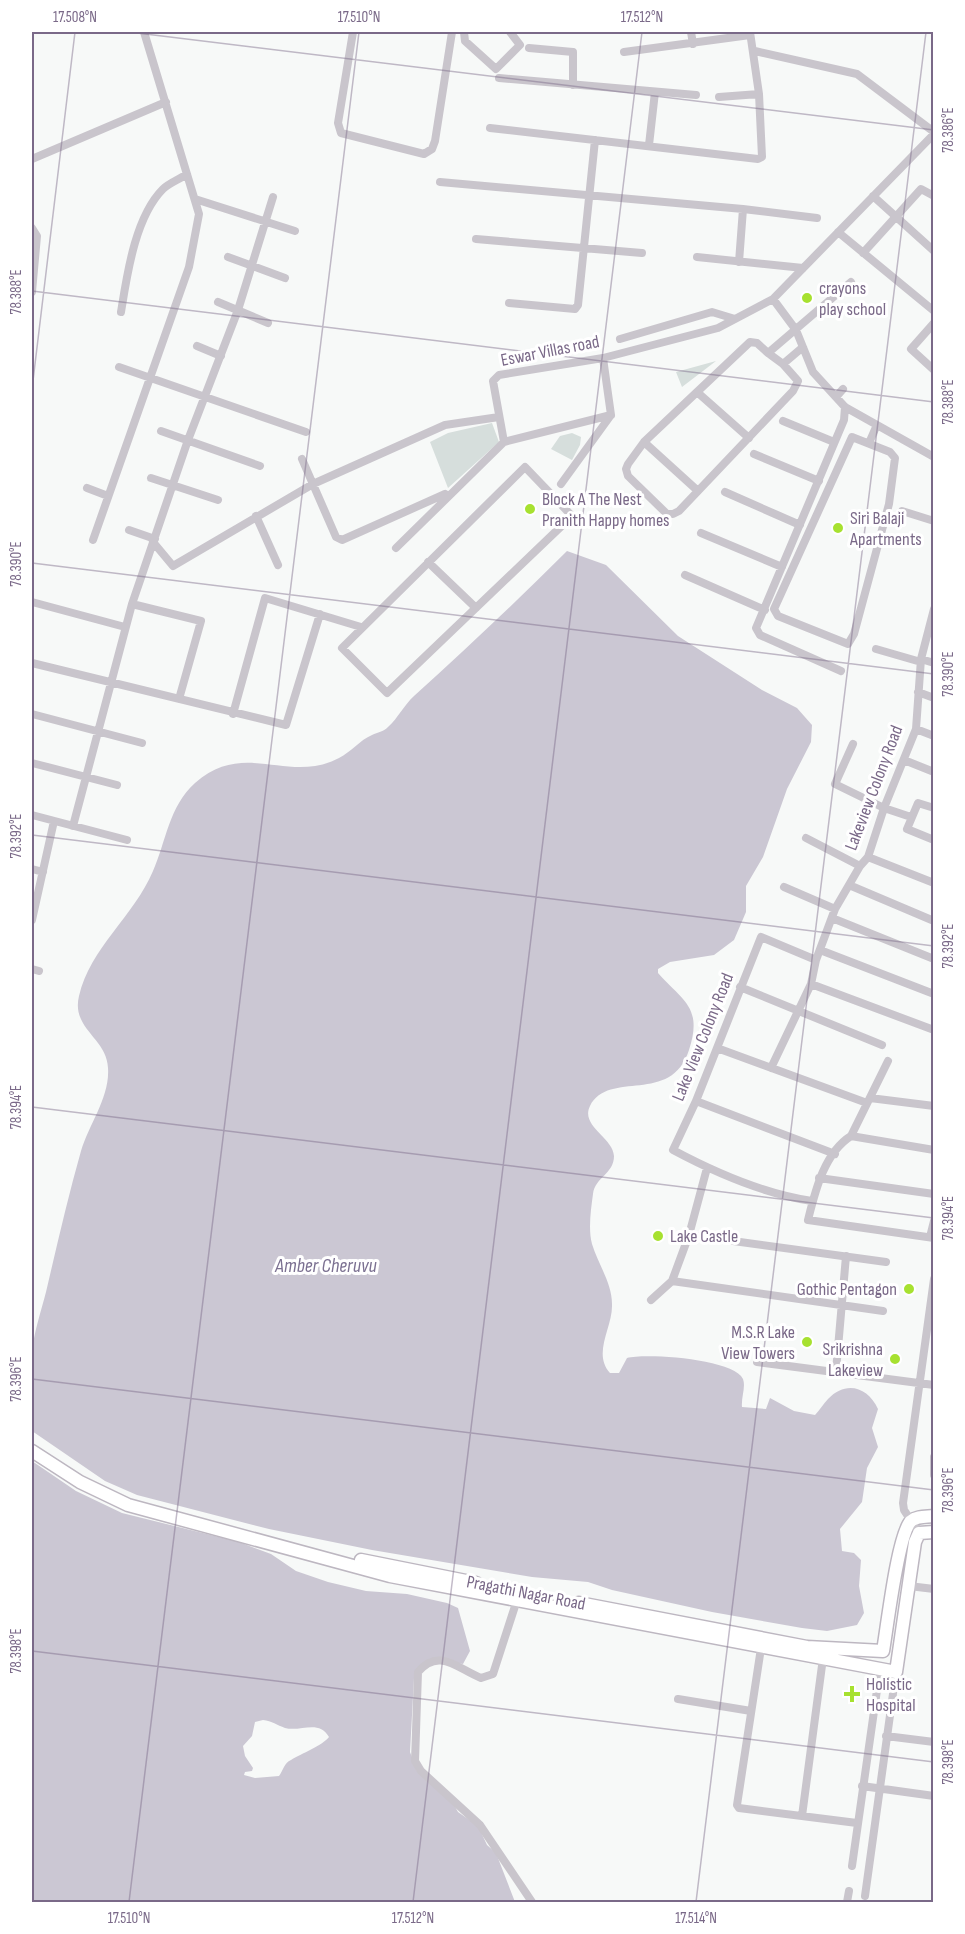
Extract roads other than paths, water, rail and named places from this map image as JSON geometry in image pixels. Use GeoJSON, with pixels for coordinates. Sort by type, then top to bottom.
{"type":"FeatureCollection","features":[{"type":"Feature","properties":{"kind":"main road","name":"Pragathi Nagar Road"},"geometry":{"type":"LineString","coordinates":[[32,1443],[100,1485],[136,1501],[315,1550],[807,1647],[883,1651],[898,1654]]}},
{"type":"Feature","properties":{"kind":"main road","name":"Pragathi Nagar Road"},"geometry":{"type":"LineString","coordinates":[[32,1451],[80,1482],[128,1505],[324,1560],[390,1576],[896,1672]]}},
{"type":"Feature","properties":{"kind":"main road"},"geometry":{"type":"LineString","coordinates":[[880,1669],[901,1538],[911,1521],[917,1517],[933,1516]]}},
{"type":"Feature","properties":{"kind":"main road"},"geometry":{"type":"LineString","coordinates":[[896,1672],[915,1542],[919,1533],[933,1532]]}},
{"type":"Feature","properties":{"kind":"street"},"geometry":{"type":"LineString","coordinates":[[93,540],[148,378],[189,267],[199,214],[144,32]]}},
{"type":"Feature","properties":{"kind":"street"},"geometry":{"type":"LineString","coordinates":[[353,32],[338,123],[341,134],[424,154],[432,149],[435,141],[452,32]]}},
{"type":"Feature","properties":{"kind":"street"},"geometry":{"type":"LineString","coordinates":[[464,32],[465,40],[496,69],[520,45],[510,32]]}},
{"type":"Feature","properties":{"kind":"street"},"geometry":{"type":"LineString","coordinates":[[691,32],[693,44]]}},
{"type":"Feature","properties":{"kind":"street"},"geometry":{"type":"LineString","coordinates":[[490,128],[758,159],[762,157],[759,94],[750,33],[693,44],[624,52]]}},
{"type":"Feature","properties":{"kind":"street"},"geometry":{"type":"LineString","coordinates":[[529,48],[573,52],[573,85]]}},
{"type":"Feature","properties":{"kind":"street"},"geometry":{"type":"LineString","coordinates":[[754,51],[857,74],[933,133]]}},
{"type":"Feature","properties":{"kind":"street"},"geometry":{"type":"LineString","coordinates":[[499,78],[696,95]]}},
{"type":"Feature","properties":{"kind":"street"},"geometry":{"type":"LineString","coordinates":[[649,145],[655,92]]}},
{"type":"Feature","properties":{"kind":"street"},"geometry":{"type":"LineString","coordinates":[[719,97],[759,94]]}},
{"type":"Feature","properties":{"kind":"street"},"geometry":{"type":"LineString","coordinates":[[32,159],[166,102]]}},
{"type":"Feature","properties":{"kind":"street","name":"Eswar Villas road"},"geometry":{"type":"LineString","coordinates":[[504,442],[493,381],[499,375],[603,358],[718,328],[773,299],[933,133]]}},
{"type":"Feature","properties":{"kind":"street"},"geometry":{"type":"LineString","coordinates":[[509,303],[575,309],[578,305],[587,197],[595,140]]}},
{"type":"Feature","properties":{"kind":"street"},"geometry":{"type":"LineString","coordinates":[[121,312],[130,254],[147,215],[163,189],[187,174]]}},
{"type":"Feature","properties":{"kind":"street"},"geometry":{"type":"LineString","coordinates":[[440,182],[587,197],[743,208],[817,218]]}},
{"type":"Feature","properties":{"kind":"street"},"geometry":{"type":"LineString","coordinates":[[863,254],[921,189],[933,196]]}},
{"type":"Feature","properties":{"kind":"street"},"geometry":{"type":"LineString","coordinates":[[873,196],[933,251]]}},
{"type":"Feature","properties":{"kind":"street"},"geometry":{"type":"LineString","coordinates":[[73,826],[114,681],[132,604],[188,440],[238,310],[273,197]]}},
{"type":"Feature","properties":{"kind":"street"},"geometry":{"type":"LineString","coordinates":[[195,199],[295,231]]}},
{"type":"Feature","properties":{"kind":"street"},"geometry":{"type":"LineString","coordinates":[[739,262],[743,208]]}},
{"type":"Feature","properties":{"kind":"street"},"geometry":{"type":"LineString","coordinates":[[32,228],[37,236],[32,292]]}},
{"type":"Feature","properties":{"kind":"street"},"geometry":{"type":"LineString","coordinates":[[838,232],[933,309]]}},
{"type":"Feature","properties":{"kind":"street"},"geometry":{"type":"LineString","coordinates":[[476,239],[583,250],[642,253]]}},
{"type":"Feature","properties":{"kind":"street"},"geometry":{"type":"LineString","coordinates":[[228,257],[285,278]]}},
{"type":"Feature","properties":{"kind":"street"},"geometry":{"type":"LineString","coordinates":[[697,257],[803,268]]}},
{"type":"Feature","properties":{"kind":"street"},"geometry":{"type":"LineString","coordinates":[[768,353],[851,282]]}},
{"type":"Feature","properties":{"kind":"street"},"geometry":{"type":"LineString","coordinates":[[773,299],[796,330],[813,372],[845,407],[933,458]]}},
{"type":"Feature","properties":{"kind":"street"},"geometry":{"type":"LineString","coordinates":[[218,302],[268,323]]}},
{"type":"Feature","properties":{"kind":"street"},"geometry":{"type":"LineString","coordinates":[[620,339],[712,312],[735,319]]}},
{"type":"Feature","properties":{"kind":"street"},"geometry":{"type":"LineString","coordinates":[[933,323],[911,349],[933,370]]}},
{"type":"Feature","properties":{"kind":"street"},"geometry":{"type":"LineString","coordinates":[[750,342],[757,343],[768,353],[796,377],[798,385],[679,511],[667,514],[627,473],[628,464],[644,442],[750,342]]}},
{"type":"Feature","properties":{"kind":"street"},"geometry":{"type":"LineString","coordinates":[[197,346],[221,356]]}},
{"type":"Feature","properties":{"kind":"street"},"geometry":{"type":"LineString","coordinates":[[783,364],[803,347]]}},
{"type":"Feature","properties":{"kind":"street"},"geometry":{"type":"LineString","coordinates":[[561,484],[611,415],[603,358]]}},
{"type":"Feature","properties":{"kind":"street"},"geometry":{"type":"LineString","coordinates":[[119,367],[306,432]]}},
{"type":"Feature","properties":{"kind":"street"},"geometry":{"type":"LineString","coordinates":[[836,397],[843,389]]}},
{"type":"Feature","properties":{"kind":"street"},"geometry":{"type":"LineString","coordinates":[[697,392],[749,438]]}},
{"type":"Feature","properties":{"kind":"street"},"geometry":{"type":"LineString","coordinates":[[841,671],[759,635],[757,625],[844,420],[845,407]]}},
{"type":"Feature","properties":{"kind":"street"},"geometry":{"type":"LineString","coordinates":[[396,548],[451,491],[504,442],[611,415]]}},
{"type":"Feature","properties":{"kind":"street"},"geometry":{"type":"LineString","coordinates":[[129,530],[154,540],[173,566],[313,484],[445,425],[499,417]]}},
{"type":"Feature","properties":{"kind":"street"},"geometry":{"type":"LineString","coordinates":[[783,421],[834,442]]}},
{"type":"Feature","properties":{"kind":"street"},"geometry":{"type":"LineString","coordinates":[[873,445],[880,429]]}},
{"type":"Feature","properties":{"kind":"street"},"geometry":{"type":"LineString","coordinates":[[161,431],[260,466]]}},
{"type":"Feature","properties":{"kind":"street"},"geometry":{"type":"LineString","coordinates":[[854,437],[873,445],[890,452],[895,458],[889,504],[854,634],[848,644],[778,615],[774,609],[849,440],[854,437]]}},
{"type":"Feature","properties":{"kind":"street"},"geometry":{"type":"LineString","coordinates":[[644,442],[698,491]]}},
{"type":"Feature","properties":{"kind":"street"},"geometry":{"type":"LineString","coordinates":[[754,454],[819,481]]}},
{"type":"Feature","properties":{"kind":"street"},"geometry":{"type":"LineString","coordinates":[[302,459],[336,537],[342,540],[451,491]]}},
{"type":"Feature","properties":{"kind":"street"},"geometry":{"type":"LineString","coordinates":[[525,467],[573,516],[387,693],[342,648],[428,562],[525,467]]}},
{"type":"Feature","properties":{"kind":"street"},"geometry":{"type":"LineString","coordinates":[[151,478],[218,500]]}},
{"type":"Feature","properties":{"kind":"street"},"geometry":{"type":"LineString","coordinates":[[87,488],[108,496]]}},
{"type":"Feature","properties":{"kind":"street"},"geometry":{"type":"LineString","coordinates":[[725,492],[800,525]]}},
{"type":"Feature","properties":{"kind":"street"},"geometry":{"type":"LineString","coordinates":[[902,511],[933,521]]}},
{"type":"Feature","properties":{"kind":"street"},"geometry":{"type":"LineString","coordinates":[[256,516],[278,565]]}},
{"type":"Feature","properties":{"kind":"street"},"geometry":{"type":"LineString","coordinates":[[701,533],[782,567]]}},
{"type":"Feature","properties":{"kind":"street"},"geometry":{"type":"LineString","coordinates":[[428,562],[476,608]]}},
{"type":"Feature","properties":{"kind":"street"},"geometry":{"type":"LineString","coordinates":[[685,575],[765,610]]}},
{"type":"Feature","properties":{"kind":"street"},"geometry":{"type":"LineString","coordinates":[[232,714],[265,598],[361,627]]}},
{"type":"Feature","properties":{"kind":"street"},"geometry":{"type":"LineString","coordinates":[[32,602],[125,627]]}},
{"type":"Feature","properties":{"kind":"street"},"geometry":{"type":"LineString","coordinates":[[132,604],[201,621],[178,699]]}},
{"type":"Feature","properties":{"kind":"street","name":"Lakeview Colony Road"},"geometry":{"type":"LineString","coordinates":[[811,984],[814,964],[834,914],[860,866],[868,857],[884,808],[916,729],[921,660],[933,609]]}},
{"type":"Feature","properties":{"kind":"street"},"geometry":{"type":"LineString","coordinates":[[32,663],[114,681],[232,714],[286,725],[320,614]]}},
{"type":"Feature","properties":{"kind":"street"},"geometry":{"type":"LineString","coordinates":[[876,649],[933,663]]}},
{"type":"Feature","properties":{"kind":"street"},"geometry":{"type":"LineString","coordinates":[[918,692],[933,698]]}},
{"type":"Feature","properties":{"kind":"street"},"geometry":{"type":"LineString","coordinates":[[32,714],[142,743]]}},
{"type":"Feature","properties":{"kind":"street"},"geometry":{"type":"LineString","coordinates":[[916,729],[933,736]]}},
{"type":"Feature","properties":{"kind":"street"},"geometry":{"type":"LineString","coordinates":[[853,744],[835,784],[884,808],[911,816]]}},
{"type":"Feature","properties":{"kind":"street"},"geometry":{"type":"LineString","coordinates":[[904,760],[933,772]]}},
{"type":"Feature","properties":{"kind":"street"},"geometry":{"type":"LineString","coordinates":[[32,763],[117,784]]}},
{"type":"Feature","properties":{"kind":"street"},"geometry":{"type":"LineString","coordinates":[[933,808],[918,803],[907,829],[933,840]]}},
{"type":"Feature","properties":{"kind":"street"},"geometry":{"type":"LineString","coordinates":[[32,815],[127,840]]}},
{"type":"Feature","properties":{"kind":"street"},"geometry":{"type":"LineString","coordinates":[[32,918],[54,821]]}},
{"type":"Feature","properties":{"kind":"street"},"geometry":{"type":"LineString","coordinates":[[806,838],[860,866]]}},
{"type":"Feature","properties":{"kind":"street"},"geometry":{"type":"LineString","coordinates":[[868,857],[933,883]]}},
{"type":"Feature","properties":{"kind":"street"},"geometry":{"type":"LineString","coordinates":[[32,869],[43,872]]}},
{"type":"Feature","properties":{"kind":"street"},"geometry":{"type":"LineString","coordinates":[[849,885],[933,921]]}},
{"type":"Feature","properties":{"kind":"street"},"geometry":{"type":"LineString","coordinates":[[784,887],[876,936],[933,958]]}},
{"type":"Feature","properties":{"kind":"street","name":"Lake View Colony Road"},"geometry":{"type":"LineString","coordinates":[[707,1168],[674,1150],[696,1101],[761,937],[814,964]]}},
{"type":"Feature","properties":{"kind":"street"},"geometry":{"type":"LineString","coordinates":[[820,950],[933,994]]}},
{"type":"Feature","properties":{"kind":"street"},"geometry":{"type":"LineString","coordinates":[[771,1068],[811,984],[933,1030]]}},
{"type":"Feature","properties":{"kind":"street"},"geometry":{"type":"LineString","coordinates":[[740,987],[796,1012],[882,1045]]}},
{"type":"Feature","properties":{"kind":"street"},"geometry":{"type":"LineString","coordinates":[[717,1048],[869,1100],[933,1106]]}},
{"type":"Feature","properties":{"kind":"street"},"geometry":{"type":"LineString","coordinates":[[888,1061],[851,1136],[843,1141],[819,1178],[808,1220],[932,1238],[933,1221]]}},
{"type":"Feature","properties":{"kind":"street"},"geometry":{"type":"LineString","coordinates":[[696,1101],[835,1154]]}},
{"type":"Feature","properties":{"kind":"street"},"geometry":{"type":"LineString","coordinates":[[851,1136],[933,1149]]}},
{"type":"Feature","properties":{"kind":"street"},"geometry":{"type":"LineString","coordinates":[[651,1300],[672,1281],[689,1235],[707,1168],[794,1198],[812,1201]]}},
{"type":"Feature","properties":{"kind":"street"},"geometry":{"type":"LineString","coordinates":[[819,1178],[933,1194]]}},
{"type":"Feature","properties":{"kind":"street"},"geometry":{"type":"LineString","coordinates":[[689,1235],[886,1262]]}},
{"type":"Feature","properties":{"kind":"street"},"geometry":{"type":"LineString","coordinates":[[836,1371],[844,1305],[846,1256]]}},
{"type":"Feature","properties":{"kind":"street"},"geometry":{"type":"LineString","coordinates":[[919,1533],[903,1503],[917,1383],[931,1307],[933,1279]]}},
{"type":"Feature","properties":{"kind":"street"},"geometry":{"type":"LineString","coordinates":[[672,1281],[883,1311]]}},
{"type":"Feature","properties":{"kind":"street"},"geometry":{"type":"LineString","coordinates":[[757,1362],[933,1385]]}},
{"type":"Feature","properties":{"kind":"street"},"geometry":{"type":"LineString","coordinates":[[933,1460],[933,1475]]}},
{"type":"Feature","properties":{"kind":"street"},"geometry":{"type":"LineString","coordinates":[[909,1586],[933,1589]]}},
{"type":"Feature","properties":{"kind":"street"},"geometry":{"type":"LineString","coordinates":[[517,1600],[493,1674],[481,1678],[453,1664],[438,1661],[429,1662],[418,1672],[413,1752],[421,1771],[480,1825],[532,1902]]}},
{"type":"Feature","properties":{"kind":"street"},"geometry":{"type":"LineString","coordinates":[[761,1647],[737,1805],[739,1808],[857,1823]]}},
{"type":"Feature","properties":{"kind":"street"},"geometry":{"type":"LineString","coordinates":[[802,1816],[823,1658]]}},
{"type":"Feature","properties":{"kind":"street"},"geometry":{"type":"LineString","coordinates":[[852,1866],[880,1669]]}},
{"type":"Feature","properties":{"kind":"street"},"geometry":{"type":"LineString","coordinates":[[865,1896],[896,1672]]}},
{"type":"Feature","properties":{"kind":"street"},"geometry":{"type":"LineString","coordinates":[[678,1699],[751,1711]]}},
{"type":"Feature","properties":{"kind":"street"},"geometry":{"type":"LineString","coordinates":[[886,1736],[933,1742]]}},
{"type":"Feature","properties":{"kind":"street"},"geometry":{"type":"LineString","coordinates":[[862,1786],[933,1796]]}},
{"type":"Feature","properties":{"kind":"street"},"geometry":{"type":"LineString","coordinates":[[848,1902],[849,1891]]}},
{"type":"Feature","properties":{"kind":"water","name":"Amber Cheruvu"},"geometry":{"type":"Polygon","coordinates":[[[567,551],[606,565],[678,636],[762,690],[797,708],[812,725],[811,742],[787,789],[763,857],[746,886],[746,912],[734,940],[714,955],[670,962],[658,969],[658,973],[682,998],[692,1014],[693,1035],[689,1050],[680,1067],[669,1077],[655,1083],[611,1090],[599,1095],[590,1106],[589,1120],[608,1143],[614,1156],[611,1167],[594,1188],[590,1232],[592,1244],[611,1296],[611,1313],[603,1348],[605,1365],[610,1373],[619,1373],[627,1358],[652,1356],[689,1359],[708,1362],[736,1372],[744,1382],[742,1407],[766,1409],[770,1398],[794,1411],[815,1415],[835,1393],[849,1388],[863,1391],[874,1401],[878,1409],[872,1428],[878,1447],[867,1468],[862,1502],[840,1529],[842,1551],[854,1553],[861,1560],[859,1586],[864,1613],[857,1625],[827,1631],[802,1628],[712,1612],[612,1590],[588,1582],[532,1577],[372,1550],[269,1529],[137,1495],[105,1481],[32,1431],[31,1374],[36,1331],[81,1151],[108,1079],[106,1058],[102,1049],[80,1017],[79,996],[102,947],[145,887],[179,802],[195,783],[213,770],[231,764],[249,763],[302,767],[320,765],[339,758],[368,737],[384,730],[414,696],[567,551]]]}},
{"type":"Feature","properties":{"kind":"water"},"geometry":{"type":"Polygon","coordinates":[[[32,1461],[76,1491],[122,1513],[239,1542],[271,1554],[296,1571],[328,1582],[366,1591],[407,1594],[447,1603],[458,1608],[470,1651],[463,1664],[432,1659],[414,1678],[410,1752],[417,1771],[453,1803],[458,1812],[478,1826],[487,1845],[496,1853],[515,1902],[32,1902],[32,1461]],[[263,1720],[255,1722],[252,1736],[243,1746],[245,1756],[253,1768],[244,1775],[255,1778],[279,1776],[289,1761],[329,1737],[315,1727],[291,1729],[263,1720]]]}},
{"type":"Feature","properties":{"kind":"place","name":"crayons play school"},"geometry":{"type":"Point","coordinates":[807,298]}},
{"type":"Feature","properties":{"kind":"place","name":"Block A The Nest Pranith Happy homes"},"geometry":{"type":"Point","coordinates":[530,509]}},
{"type":"Feature","properties":{"kind":"place","name":"Siri Balaji Apartments"},"geometry":{"type":"Point","coordinates":[838,528]}},
{"type":"Feature","properties":{"kind":"place","name":"Lake Castle"},"geometry":{"type":"Point","coordinates":[658,1236]}},
{"type":"Feature","properties":{"kind":"place","name":"Gothic Pentagon"},"geometry":{"type":"Point","coordinates":[909,1289]}},
{"type":"Feature","properties":{"kind":"place","name":"M.S.R Lake View Towers"},"geometry":{"type":"Point","coordinates":[807,1342]}},
{"type":"Feature","properties":{"kind":"place","name":"Srikrishna Lakeview"},"geometry":{"type":"Point","coordinates":[895,1359]}},
{"type":"Feature","properties":{"kind":"place","name":"Holistic Hospital"},"geometry":{"type":"Point","coordinates":[852,1694]}}]}
